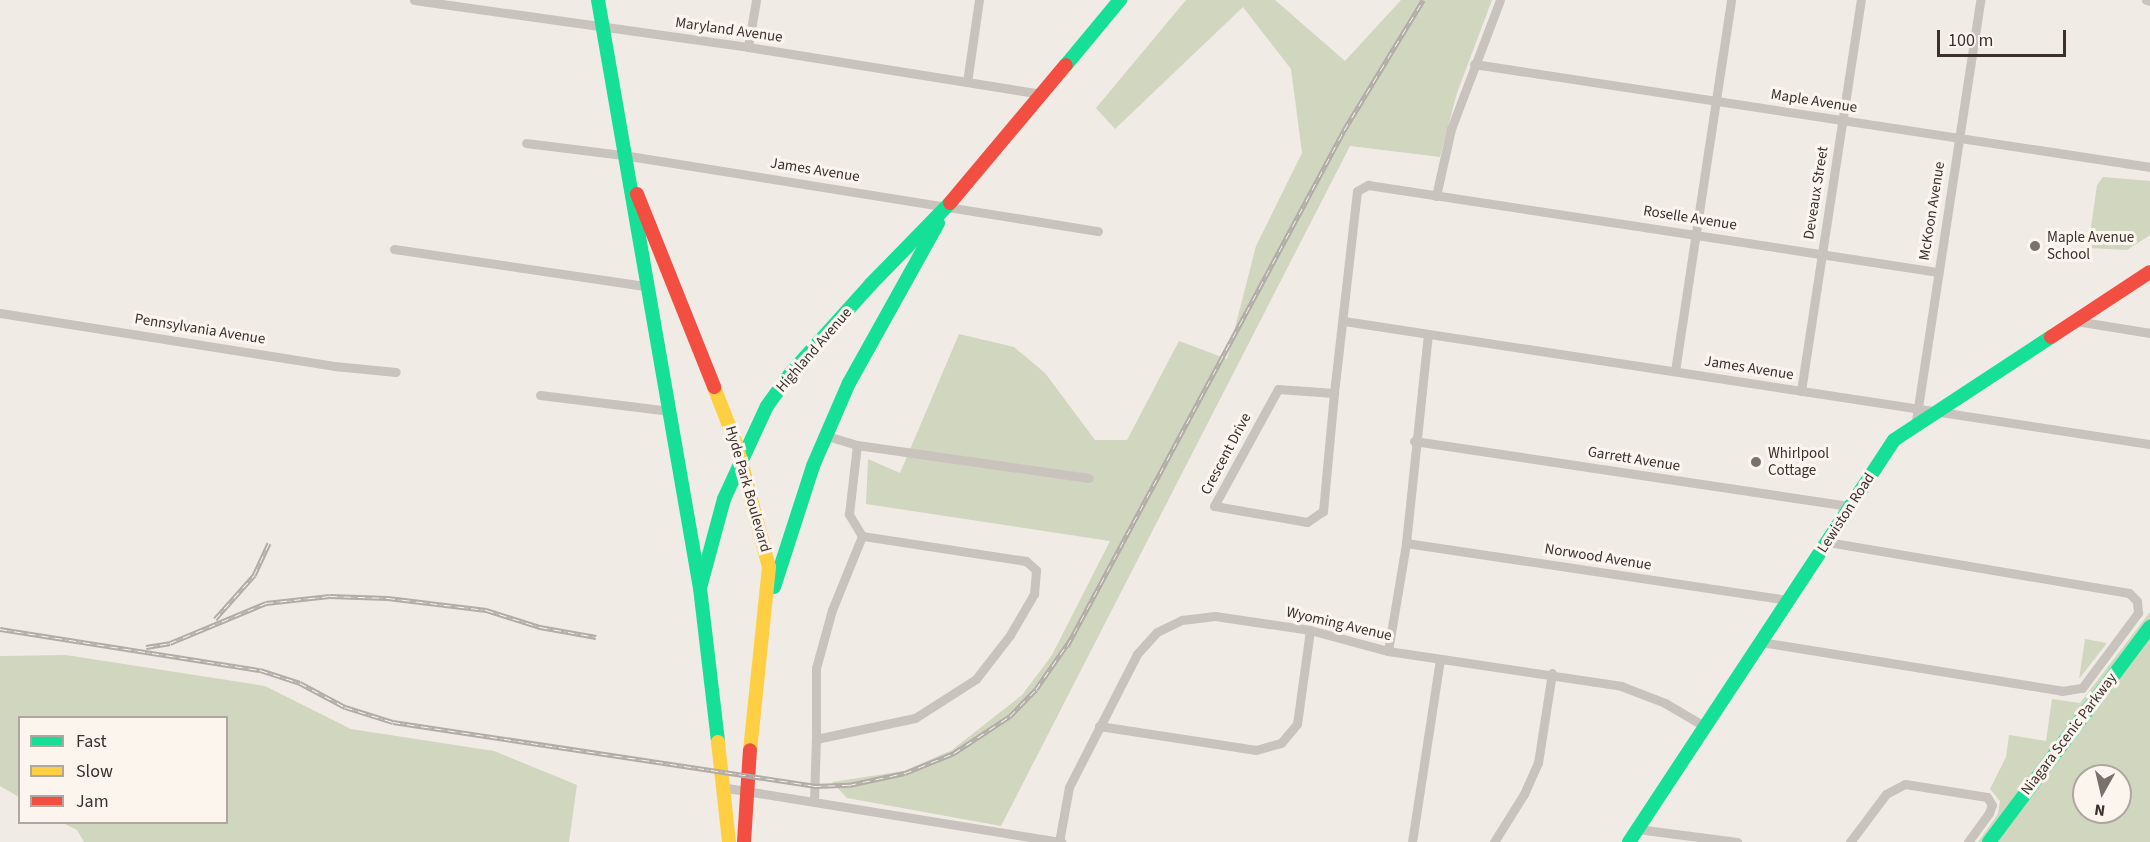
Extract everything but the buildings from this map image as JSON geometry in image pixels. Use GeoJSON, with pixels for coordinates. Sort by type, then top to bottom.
{"type":"FeatureCollection","features":[{"type":"Feature","properties":{"kind":"main road","name":"Hyde Park Boulevard"},"geometry":{"type":"LineString","coordinates":[[597,0],[700,588],[729,842]]}},
{"type":"Feature","properties":{"kind":"main road","name":"Highland Avenue"},"geometry":{"type":"LineString","coordinates":[[700,588],[724,498],[767,406],[790,374],[870,285],[947,207],[1120,0]]}},
{"type":"Feature","properties":{"kind":"main road","name":"Hyde Park Boulevard"},"geometry":{"type":"LineString","coordinates":[[623,155],[649,230],[741,458],[766,549],[768,606],[746,792],[744,842]]}},
{"type":"Feature","properties":{"kind":"main road","name":"Highland Avenue"},"geometry":{"type":"LineString","coordinates":[[768,606],[795,517],[827,436],[875,333],[947,207]]}},
{"type":"Feature","properties":{"kind":"main road","name":"Lewiston Road"},"geometry":{"type":"LineString","coordinates":[[1629,842],[1761,642],[1786,600],[1828,542],[1894,440],[1940,412],[2150,272]]}},
{"type":"Feature","properties":{"kind":"main road","name":"Niagara Scenic Parkway"},"geometry":{"type":"LineString","coordinates":[[1989,842],[2150,627]]}},
{"type":"Feature","properties":{"kind":"street","name":"Maryland Avenue"},"geometry":{"type":"LineString","coordinates":[[414,0],[748,47],[1040,94]]}},
{"type":"Feature","properties":{"kind":"street"},"geometry":{"type":"LineString","coordinates":[[748,47],[756,0]]}},
{"type":"Feature","properties":{"kind":"street"},"geometry":{"type":"LineString","coordinates":[[967,82],[979,0]]}},
{"type":"Feature","properties":{"kind":"street"},"geometry":{"type":"LineString","coordinates":[[1436,196],[1451,129],[1500,0]]}},
{"type":"Feature","properties":{"kind":"street"},"geometry":{"type":"LineString","coordinates":[[1675,372],[1731,0]]}},
{"type":"Feature","properties":{"kind":"street","name":"Deveaux Street"},"geometry":{"type":"LineString","coordinates":[[1801,391],[1861,0]]}},
{"type":"Feature","properties":{"kind":"street","name":"McKoon Avenue"},"geometry":{"type":"LineString","coordinates":[[1915,427],[1980,0]]}},
{"type":"Feature","properties":{"kind":"street","name":"Maple Avenue"},"geometry":{"type":"LineString","coordinates":[[1474,64],[2150,167]]}},
{"type":"Feature","properties":{"kind":"street","name":"James Avenue"},"geometry":{"type":"LineString","coordinates":[[526,143],[623,155],[1098,231]]}},
{"type":"Feature","properties":{"kind":"street","name":"Crescent Drive"},"geometry":{"type":"LineString","coordinates":[[1334,393],[1278,389],[1214,506],[1307,522],[1323,511],[1357,191],[1368,185],[1436,196]]}},
{"type":"Feature","properties":{"kind":"street","name":"Roselle Avenue"},"geometry":{"type":"LineString","coordinates":[[1436,196],[1938,272]]}},
{"type":"Feature","properties":{"kind":"street"},"geometry":{"type":"LineString","coordinates":[[394,249],[646,286]]}},
{"type":"Feature","properties":{"kind":"street","name":"Pennsylvania Avenue"},"geometry":{"type":"LineString","coordinates":[[0,313],[334,366],[396,372]]}},
{"type":"Feature","properties":{"kind":"street","name":"James Avenue"},"geometry":{"type":"LineString","coordinates":[[1344,321],[2150,444]]}},
{"type":"Feature","properties":{"kind":"street"},"geometry":{"type":"LineString","coordinates":[[2076,321],[2150,333]]}},
{"type":"Feature","properties":{"kind":"street"},"geometry":{"type":"LineString","coordinates":[[1388,651],[1406,543],[1414,441],[1428,334]]}},
{"type":"Feature","properties":{"kind":"street"},"geometry":{"type":"LineString","coordinates":[[540,395],[670,411]]}},
{"type":"Feature","properties":{"kind":"street"},"geometry":{"type":"LineString","coordinates":[[827,436],[858,445],[1089,478]]}},
{"type":"Feature","properties":{"kind":"street","name":"Garrett Avenue"},"geometry":{"type":"LineString","coordinates":[[1414,441],[1850,506]]}},
{"type":"Feature","properties":{"kind":"street"},"geometry":{"type":"LineString","coordinates":[[858,445],[849,514],[862,536]]}},
{"type":"Feature","properties":{"kind":"street"},"geometry":{"type":"LineString","coordinates":[[816,739],[915,718],[976,679],[1010,635],[1034,594],[1036,570],[1026,561],[862,536]]}},
{"type":"Feature","properties":{"kind":"street"},"geometry":{"type":"LineString","coordinates":[[814,801],[816,668],[832,610],[862,536]]}},
{"type":"Feature","properties":{"kind":"street"},"geometry":{"type":"LineString","coordinates":[[1761,642],[2062,691],[2082,688],[2138,613],[2137,601],[2129,593],[1828,542]]}},
{"type":"Feature","properties":{"kind":"street","name":"Norwood Avenue"},"geometry":{"type":"LineString","coordinates":[[1406,543],[1786,600]]}},
{"type":"Feature","properties":{"kind":"street","name":"Wyoming Avenue"},"geometry":{"type":"LineString","coordinates":[[1060,842],[1069,787],[1137,654],[1157,632],[1182,620],[1215,616],[1310,630],[1388,651],[1552,673],[1621,686],[1665,703],[1704,726]]}},
{"type":"Feature","properties":{"kind":"street"},"geometry":{"type":"LineString","coordinates":[[1099,726],[1257,750],[1281,742],[1297,724],[1310,630]]}},
{"type":"Feature","properties":{"kind":"street"},"geometry":{"type":"LineString","coordinates":[[1412,842],[1440,659]]}},
{"type":"Feature","properties":{"kind":"street"},"geometry":{"type":"LineString","coordinates":[[1494,842],[1524,794],[1538,763],[1552,673]]}},
{"type":"Feature","properties":{"kind":"street"},"geometry":{"type":"LineString","coordinates":[[1850,842],[1886,794],[1905,784],[1987,797],[1992,804],[1989,813],[1968,842]]}},
{"type":"Feature","properties":{"kind":"street"},"geometry":{"type":"LineString","coordinates":[[721,787],[1060,842]]}},
{"type":"Feature","properties":{"kind":"street"},"geometry":{"type":"LineString","coordinates":[[1637,829],[1737,842]]}},
{"type":"Feature","properties":{"kind":"green space"},"geometry":{"type":"Polygon","coordinates":[[[1186,0],[1275,0],[1345,61],[1401,0],[1492,0],[1457,93],[1440,157],[1350,146],[1001,826],[847,798],[832,782],[904,771],[952,750],[1022,695],[1052,655],[1110,541],[866,504],[868,459],[900,473],[959,334],[1014,347],[1045,373],[1095,440],[1127,440],[1179,341],[1227,359],[1256,246],[1302,153],[1291,69],[1243,7],[1115,129],[1096,108],[1186,0]]]}},
{"type":"Feature","properties":{"kind":"green space"},"geometry":{"type":"Polygon","coordinates":[[[2103,177],[2150,181],[2150,235],[2127,250],[2088,248],[2097,185],[2103,177]]]}},
{"type":"Feature","properties":{"kind":"green space"},"geometry":{"type":"Polygon","coordinates":[[[2150,612],[2150,842],[1978,842],[1998,814],[2000,801],[1990,789],[2006,757],[2009,735],[2046,741],[2052,699],[2080,703],[2150,612]]]}},
{"type":"Feature","properties":{"kind":"green space"},"geometry":{"type":"Polygon","coordinates":[[[2085,639],[2107,643],[2079,679],[2085,639]]]}},
{"type":"Feature","properties":{"kind":"green space"},"geometry":{"type":"Polygon","coordinates":[[[66,655],[265,686],[351,729],[494,751],[577,785],[569,842],[84,842],[77,830],[65,824],[228,824],[228,716],[18,716],[18,796],[0,786],[0,656],[66,655]]]}},
{"type":"Feature","properties":{"kind":"railway"},"geometry":{"type":"LineString","coordinates":[[1067,646],[1344,130],[1423,0]]}},
{"type":"Feature","properties":{"kind":"railway"},"geometry":{"type":"LineString","coordinates":[[215,619],[254,575],[269,543]]}},
{"type":"Feature","properties":{"kind":"railway"},"geometry":{"type":"LineString","coordinates":[[146,647],[170,643],[266,603],[330,596],[388,598],[486,610],[540,627],[596,637]]}},
{"type":"Feature","properties":{"kind":"railway"},"geometry":{"type":"LineString","coordinates":[[0,629],[260,670],[300,683],[345,707],[393,722],[814,786],[849,785],[905,773],[954,753],[1010,716],[1036,689],[1070,640]]}},
{"type":"Feature","properties":{"kind":"traffic: fast"},"geometry":{"type":"LineString","coordinates":[[598,0],[700,588],[718,742]]}},
{"type":"Feature","properties":{"kind":"traffic: fast"},"geometry":{"type":"LineString","coordinates":[[1066,65],[1120,0]]}},
{"type":"Feature","properties":{"kind":"traffic: fast"},"geometry":{"type":"LineString","coordinates":[[700,588],[724,499],[767,406],[790,374],[870,285],[950,203]]}},
{"type":"Feature","properties":{"kind":"traffic: fast"},"geometry":{"type":"LineString","coordinates":[[774,587],[813,466],[849,383],[938,223]]}},
{"type":"Feature","properties":{"kind":"traffic: fast"},"geometry":{"type":"LineString","coordinates":[[1629,842],[1894,440],[2051,337]]}},
{"type":"Feature","properties":{"kind":"traffic: fast"},"geometry":{"type":"LineString","coordinates":[[1989,842],[2150,627]]}},
{"type":"Feature","properties":{"kind":"traffic: slow"},"geometry":{"type":"LineString","coordinates":[[714,387],[737,446],[769,567],[750,750]]}},
{"type":"Feature","properties":{"kind":"traffic: slow"},"geometry":{"type":"LineString","coordinates":[[718,742],[729,842]]}},
{"type":"Feature","properties":{"kind":"traffic: jam"},"geometry":{"type":"LineString","coordinates":[[950,203],[1066,65]]}},
{"type":"Feature","properties":{"kind":"traffic: jam"},"geometry":{"type":"LineString","coordinates":[[637,194],[714,387]]}},
{"type":"Feature","properties":{"kind":"traffic: jam"},"geometry":{"type":"LineString","coordinates":[[2051,337],[2150,272]]}},
{"type":"Feature","properties":{"kind":"traffic: jam"},"geometry":{"type":"LineString","coordinates":[[744,842],[750,750]]}},
{"type":"Feature","properties":{"kind":"place","name":"Maple Avenue School"},"geometry":{"type":"Point","coordinates":[2035,246]}},
{"type":"Feature","properties":{"kind":"place","name":"Whirlpool Cottage"},"geometry":{"type":"Point","coordinates":[1756,462]}}]}
